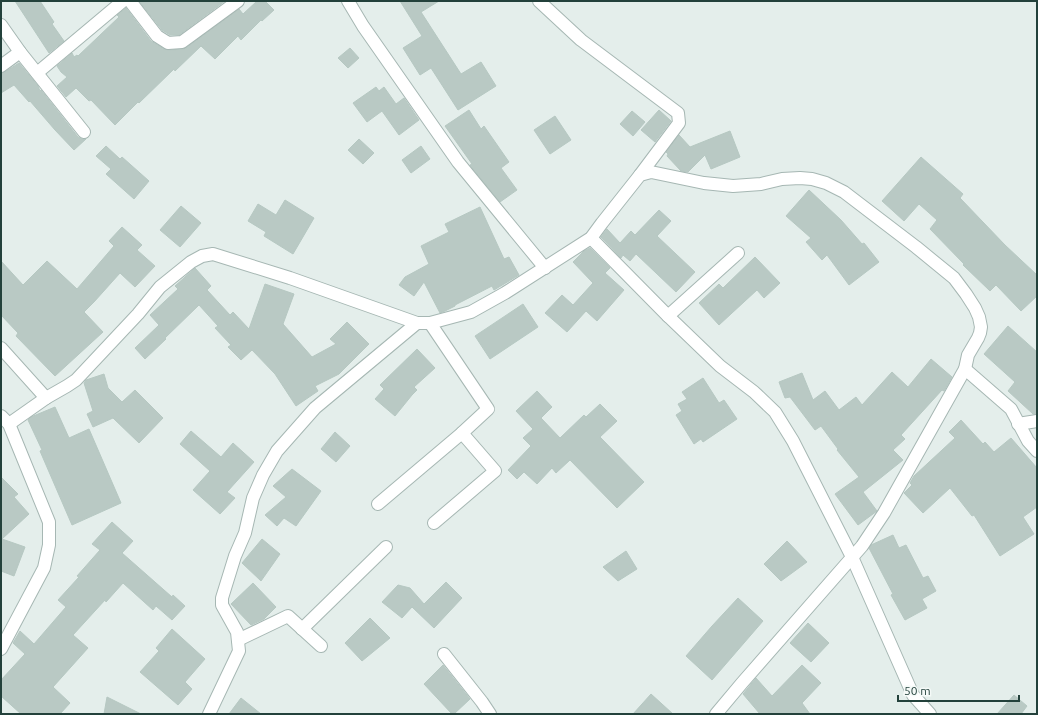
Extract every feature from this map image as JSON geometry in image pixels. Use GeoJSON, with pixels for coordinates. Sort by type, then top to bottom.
{"type":"FeatureCollection","features":[{"type":"Feature","properties":{"kind":"street"},"geometry":{"type":"LineString","coordinates":[[37,73],[123,1]]}},
{"type":"Feature","properties":{"kind":"street"},"geometry":{"type":"LineString","coordinates":[[130,1],[158,36],[168,43],[182,42],[238,1]]}},
{"type":"Feature","properties":{"kind":"street"},"geometry":{"type":"LineString","coordinates":[[348,1],[363,26],[458,162],[545,268]]}},
{"type":"Feature","properties":{"kind":"street"},"geometry":{"type":"LineString","coordinates":[[1,649],[44,568],[49,546],[49,522],[5,420],[76,380],[138,314],[160,287],[191,262],[202,256],[213,254],[290,278],[417,323],[430,323],[470,312],[505,293],[591,238],[679,123],[678,113],[581,40],[539,1]]}},
{"type":"Feature","properties":{"kind":"street"},"geometry":{"type":"LineString","coordinates":[[1,25],[20,52],[84,132]]}},
{"type":"Feature","properties":{"kind":"street"},"geometry":{"type":"LineString","coordinates":[[1,66],[20,52]]}},
{"type":"Feature","properties":{"kind":"street"},"geometry":{"type":"LineString","coordinates":[[640,175],[651,172],[704,183],[733,186],[761,184],[800,178],[826,182],[844,192],[916,246],[954,278],[977,312],[981,327],[978,338],[968,356],[965,369],[884,513],[862,546],[716,714]]}},
{"type":"Feature","properties":{"kind":"street"},"geometry":{"type":"LineString","coordinates":[[591,238],[720,366],[754,392],[775,412],[793,440],[852,557],[913,695],[930,714]]}},
{"type":"Feature","properties":{"kind":"street"},"geometry":{"type":"LineString","coordinates":[[668,316],[738,253]]}},
{"type":"Feature","properties":{"kind":"street"},"geometry":{"type":"LineString","coordinates":[[209,714],[239,651],[237,632],[222,605],[222,598],[235,556],[245,533],[253,498],[263,475],[277,451],[315,408],[417,323]]}},
{"type":"Feature","properties":{"kind":"street"},"geometry":{"type":"LineString","coordinates":[[378,504],[488,409],[430,323]]}},
{"type":"Feature","properties":{"kind":"street"},"geometry":{"type":"LineString","coordinates":[[1,348],[46,398]]}},
{"type":"Feature","properties":{"kind":"street"},"geometry":{"type":"LineString","coordinates":[[965,369],[1008,405],[1028,441],[1037,451]]}},
{"type":"Feature","properties":{"kind":"street"},"geometry":{"type":"LineString","coordinates":[[1018,424],[1037,421]]}},
{"type":"Feature","properties":{"kind":"street"},"geometry":{"type":"LineString","coordinates":[[434,523],[495,471],[462,433]]}},
{"type":"Feature","properties":{"kind":"street"},"geometry":{"type":"LineString","coordinates":[[302,629],[386,547]]}},
{"type":"Feature","properties":{"kind":"street"},"geometry":{"type":"LineString","coordinates":[[238,640],[288,616],[321,646]]}},
{"type":"Feature","properties":{"kind":"street"},"geometry":{"type":"LineString","coordinates":[[444,654],[490,714]]}},
{"type":"Feature","properties":{"kind":"building"},"geometry":{"type":"Polygon","coordinates":[[[15,1],[40,1],[54,22],[52,24],[64,41],[49,53],[15,1]]]}},
{"type":"Feature","properties":{"kind":"building"},"geometry":{"type":"Polygon","coordinates":[[[139,1],[225,1],[179,35],[170,35],[162,30],[139,1]]]}},
{"type":"Feature","properties":{"kind":"building"},"geometry":{"type":"Polygon","coordinates":[[[257,1],[265,1],[274,10],[262,21],[261,20],[241,40],[238,36],[215,59],[201,46],[175,71],[174,69],[139,103],[138,102],[115,125],[91,100],[89,101],[76,88],[66,97],[57,86],[67,77],[57,66],[72,53],[74,57],[77,55],[78,56],[119,17],[117,15],[126,8],[151,41],[164,49],[169,50],[186,48],[239,9],[243,14],[257,1]]]}},
{"type":"Feature","properties":{"kind":"building"},"geometry":{"type":"Polygon","coordinates":[[[400,1],[439,1],[421,12],[461,74],[481,62],[496,86],[458,110],[431,68],[420,75],[403,48],[422,36],[400,1]]]}},
{"type":"Feature","properties":{"kind":"building"},"geometry":{"type":"Polygon","coordinates":[[[350,48],[359,58],[348,68],[338,58],[350,48]]]}},
{"type":"Feature","properties":{"kind":"building"},"geometry":{"type":"Polygon","coordinates":[[[19,63],[78,137],[86,139],[74,150],[14,85],[1,93],[1,73],[19,63]]]}},
{"type":"Feature","properties":{"kind":"building"},"geometry":{"type":"Polygon","coordinates":[[[376,87],[379,91],[384,87],[396,104],[404,98],[419,120],[399,135],[382,111],[367,122],[353,103],[376,87]]]}},
{"type":"Feature","properties":{"kind":"building"},"geometry":{"type":"Polygon","coordinates":[[[469,110],[481,129],[484,126],[509,162],[501,168],[517,190],[500,202],[470,165],[472,164],[445,126],[469,110]]]}},
{"type":"Feature","properties":{"kind":"building"},"geometry":{"type":"Polygon","coordinates":[[[659,110],[671,121],[655,142],[641,130],[659,110]]]}},
{"type":"Feature","properties":{"kind":"building"},"geometry":{"type":"Polygon","coordinates":[[[632,111],[645,122],[633,136],[620,124],[632,111]]]}},
{"type":"Feature","properties":{"kind":"building"},"geometry":{"type":"Polygon","coordinates":[[[555,116],[571,140],[550,154],[534,130],[555,116]]]}},
{"type":"Feature","properties":{"kind":"building"},"geometry":{"type":"Polygon","coordinates":[[[730,131],[740,157],[711,169],[705,155],[688,172],[681,171],[667,156],[668,154],[666,152],[679,135],[690,147],[730,131]]]}},
{"type":"Feature","properties":{"kind":"building"},"geometry":{"type":"Polygon","coordinates":[[[359,139],[374,153],[363,164],[348,150],[359,139]]]}},
{"type":"Feature","properties":{"kind":"building"},"geometry":{"type":"Polygon","coordinates":[[[106,146],[120,159],[122,157],[149,181],[134,199],[106,174],[111,169],[96,156],[106,146]]]}},
{"type":"Feature","properties":{"kind":"building"},"geometry":{"type":"Polygon","coordinates":[[[421,146],[430,159],[411,173],[402,160],[421,146]]]}},
{"type":"Feature","properties":{"kind":"building"},"geometry":{"type":"Polygon","coordinates":[[[921,157],[963,194],[960,198],[1005,245],[1037,275],[1037,296],[1021,311],[996,285],[990,291],[963,265],[964,264],[930,229],[937,220],[919,204],[904,221],[882,201],[921,157]]]}},
{"type":"Feature","properties":{"kind":"building"},"geometry":{"type":"Polygon","coordinates":[[[809,190],[841,220],[862,244],[864,243],[879,262],[849,285],[827,255],[822,260],[806,242],[811,238],[786,216],[809,190]]]}},
{"type":"Feature","properties":{"kind":"building"},"geometry":{"type":"Polygon","coordinates":[[[285,200],[314,218],[293,254],[264,236],[266,232],[248,221],[258,204],[276,215],[285,200]]]}},
{"type":"Feature","properties":{"kind":"building"},"geometry":{"type":"Polygon","coordinates":[[[181,206],[201,223],[180,247],[160,230],[181,206]]]}},
{"type":"Feature","properties":{"kind":"building"},"geometry":{"type":"Polygon","coordinates":[[[480,207],[504,259],[509,257],[519,275],[494,290],[492,286],[440,313],[424,282],[414,296],[399,285],[405,277],[429,264],[421,246],[449,232],[445,224],[480,207]]]}},
{"type":"Feature","properties":{"kind":"building"},"geometry":{"type":"Polygon","coordinates":[[[659,210],[671,221],[657,236],[695,272],[676,292],[636,254],[630,261],[623,255],[621,258],[601,237],[607,229],[620,243],[631,231],[635,235],[659,210]]]}},
{"type":"Feature","properties":{"kind":"building"},"geometry":{"type":"Polygon","coordinates":[[[122,227],[142,245],[137,250],[155,266],[135,287],[120,273],[84,312],[103,332],[55,376],[16,336],[18,333],[1,315],[1,261],[23,285],[47,261],[77,289],[114,246],[109,241],[122,227]]]}},
{"type":"Feature","properties":{"kind":"building"},"geometry":{"type":"Polygon","coordinates":[[[590,248],[610,268],[605,273],[624,290],[597,321],[586,311],[567,332],[545,313],[562,295],[573,305],[593,283],[573,262],[584,251],[590,248]]]}},
{"type":"Feature","properties":{"kind":"building"},"geometry":{"type":"Polygon","coordinates":[[[755,257],[780,283],[764,298],[757,290],[719,325],[699,303],[719,284],[723,288],[755,257]]]}},
{"type":"Feature","properties":{"kind":"building"},"geometry":{"type":"Polygon","coordinates":[[[195,268],[211,286],[207,290],[230,315],[233,312],[249,329],[265,284],[294,294],[283,324],[312,357],[336,344],[330,339],[347,322],[369,344],[339,374],[315,386],[318,391],[296,406],[275,374],[252,350],[241,360],[228,347],[231,345],[215,328],[218,326],[199,305],[145,359],[135,348],[159,325],[150,315],[178,289],[175,286],[195,268]]]}},
{"type":"Feature","properties":{"kind":"building"},"geometry":{"type":"Polygon","coordinates":[[[523,304],[538,327],[490,359],[475,336],[523,304]]]}},
{"type":"Feature","properties":{"kind":"building"},"geometry":{"type":"Polygon","coordinates":[[[1008,326],[1037,352],[1037,414],[1033,414],[1008,391],[1015,382],[984,354],[1008,326]]]}},
{"type":"Feature","properties":{"kind":"building"},"geometry":{"type":"Polygon","coordinates":[[[417,349],[435,368],[414,387],[417,390],[395,416],[375,399],[384,389],[380,385],[417,349]]]}},
{"type":"Feature","properties":{"kind":"building"},"geometry":{"type":"Polygon","coordinates":[[[931,359],[952,377],[944,391],[942,390],[901,435],[905,439],[893,450],[903,460],[863,492],[877,511],[858,525],[835,494],[859,477],[837,450],[838,449],[821,426],[815,430],[790,397],[785,398],[779,382],[802,373],[813,400],[825,391],[839,410],[856,397],[862,405],[892,372],[908,387],[931,359]]]}},
{"type":"Feature","properties":{"kind":"building"},"geometry":{"type":"Polygon","coordinates":[[[104,374],[108,388],[122,402],[135,390],[163,418],[139,443],[113,418],[93,427],[87,414],[93,411],[84,383],[86,380],[104,374]]]}},
{"type":"Feature","properties":{"kind":"building"},"geometry":{"type":"Polygon","coordinates":[[[703,378],[719,403],[724,400],[737,419],[703,442],[701,439],[694,444],[676,415],[682,411],[678,404],[687,399],[682,392],[703,378]]]}},
{"type":"Feature","properties":{"kind":"building"},"geometry":{"type":"Polygon","coordinates":[[[537,391],[552,407],[541,418],[560,438],[584,415],[586,417],[600,404],[617,421],[600,437],[644,482],[617,508],[570,460],[556,473],[552,468],[537,484],[524,472],[517,479],[508,470],[531,446],[523,438],[533,429],[516,411],[537,391]]]}},
{"type":"Feature","properties":{"kind":"building"},"geometry":{"type":"Polygon","coordinates":[[[55,407],[69,438],[89,429],[121,503],[72,525],[40,451],[42,450],[28,420],[31,417],[55,407]]]}},
{"type":"Feature","properties":{"kind":"building"},"geometry":{"type":"Polygon","coordinates":[[[961,420],[983,444],[985,442],[994,452],[1011,438],[1037,468],[1037,507],[1023,517],[1034,534],[1000,556],[974,515],[972,516],[950,488],[923,513],[904,493],[912,485],[910,483],[914,476],[955,438],[949,432],[961,420]]]}},
{"type":"Feature","properties":{"kind":"building"},"geometry":{"type":"Polygon","coordinates":[[[191,431],[221,457],[233,443],[254,462],[227,492],[235,498],[220,514],[193,490],[210,471],[180,444],[191,431]]]}},
{"type":"Feature","properties":{"kind":"building"},"geometry":{"type":"Polygon","coordinates":[[[335,432],[350,446],[336,462],[321,449],[335,432]]]}},
{"type":"Feature","properties":{"kind":"building"},"geometry":{"type":"Polygon","coordinates":[[[292,469],[321,491],[296,526],[284,518],[277,526],[265,515],[286,497],[273,486],[292,469]]]}},
{"type":"Feature","properties":{"kind":"building"},"geometry":{"type":"Polygon","coordinates":[[[1,477],[18,494],[14,497],[29,514],[2,539],[25,547],[14,576],[1,571],[1,477]]]}},
{"type":"Feature","properties":{"kind":"building"},"geometry":{"type":"Polygon","coordinates":[[[112,522],[133,541],[122,553],[172,597],[173,595],[185,606],[172,620],[156,606],[153,610],[123,583],[73,635],[88,648],[53,687],[70,703],[60,714],[21,714],[1,696],[1,680],[25,654],[13,643],[20,631],[34,644],[66,607],[58,600],[79,577],[77,576],[100,550],[92,544],[112,522]]]}},
{"type":"Feature","properties":{"kind":"building"},"geometry":{"type":"Polygon","coordinates":[[[893,535],[899,548],[906,545],[923,578],[928,576],[936,591],[922,599],[927,608],[905,620],[891,595],[893,594],[869,548],[871,545],[893,535]]]}},
{"type":"Feature","properties":{"kind":"building"},"geometry":{"type":"Polygon","coordinates":[[[262,539],[280,554],[261,581],[242,563],[262,539]]]}},
{"type":"Feature","properties":{"kind":"building"},"geometry":{"type":"Polygon","coordinates":[[[787,541],[807,562],[781,581],[764,564],[787,541]]]}},
{"type":"Feature","properties":{"kind":"building"},"geometry":{"type":"Polygon","coordinates":[[[626,551],[637,569],[618,581],[603,567],[626,551]]]}},
{"type":"Feature","properties":{"kind":"building"},"geometry":{"type":"Polygon","coordinates":[[[446,582],[462,598],[434,628],[412,607],[402,618],[382,602],[398,585],[410,588],[424,604],[446,582]]]}},
{"type":"Feature","properties":{"kind":"building"},"geometry":{"type":"Polygon","coordinates":[[[253,583],[276,607],[264,619],[251,625],[231,604],[253,583]]]}},
{"type":"Feature","properties":{"kind":"building"},"geometry":{"type":"Polygon","coordinates":[[[738,598],[763,621],[712,680],[686,656],[738,598]]]}},
{"type":"Feature","properties":{"kind":"building"},"geometry":{"type":"Polygon","coordinates":[[[370,618],[390,638],[362,661],[345,643],[370,618]]]}},
{"type":"Feature","properties":{"kind":"building"},"geometry":{"type":"Polygon","coordinates":[[[808,623],[829,643],[811,662],[790,643],[808,623]]]}},
{"type":"Feature","properties":{"kind":"building"},"geometry":{"type":"Polygon","coordinates":[[[172,629],[205,659],[185,682],[192,689],[178,705],[140,672],[159,651],[156,648],[172,629]]]}},
{"type":"Feature","properties":{"kind":"building"},"geometry":{"type":"Polygon","coordinates":[[[443,665],[470,699],[454,714],[452,714],[424,684],[443,665]]]}},
{"type":"Feature","properties":{"kind":"building"},"geometry":{"type":"Polygon","coordinates":[[[802,665],[821,683],[802,703],[810,714],[760,714],[743,694],[756,678],[772,696],[802,665]]]}},
{"type":"Feature","properties":{"kind":"building"},"geometry":{"type":"Polygon","coordinates":[[[651,694],[673,714],[633,714],[651,694]]]}},
{"type":"Feature","properties":{"kind":"building"},"geometry":{"type":"Polygon","coordinates":[[[1014,695],[1027,706],[1021,714],[997,714],[1014,695]]]}},
{"type":"Feature","properties":{"kind":"building"},"geometry":{"type":"Polygon","coordinates":[[[107,697],[141,714],[104,714],[107,697]]]}},
{"type":"Feature","properties":{"kind":"building"},"geometry":{"type":"Polygon","coordinates":[[[241,698],[261,714],[229,714],[241,698]]]}}]}
